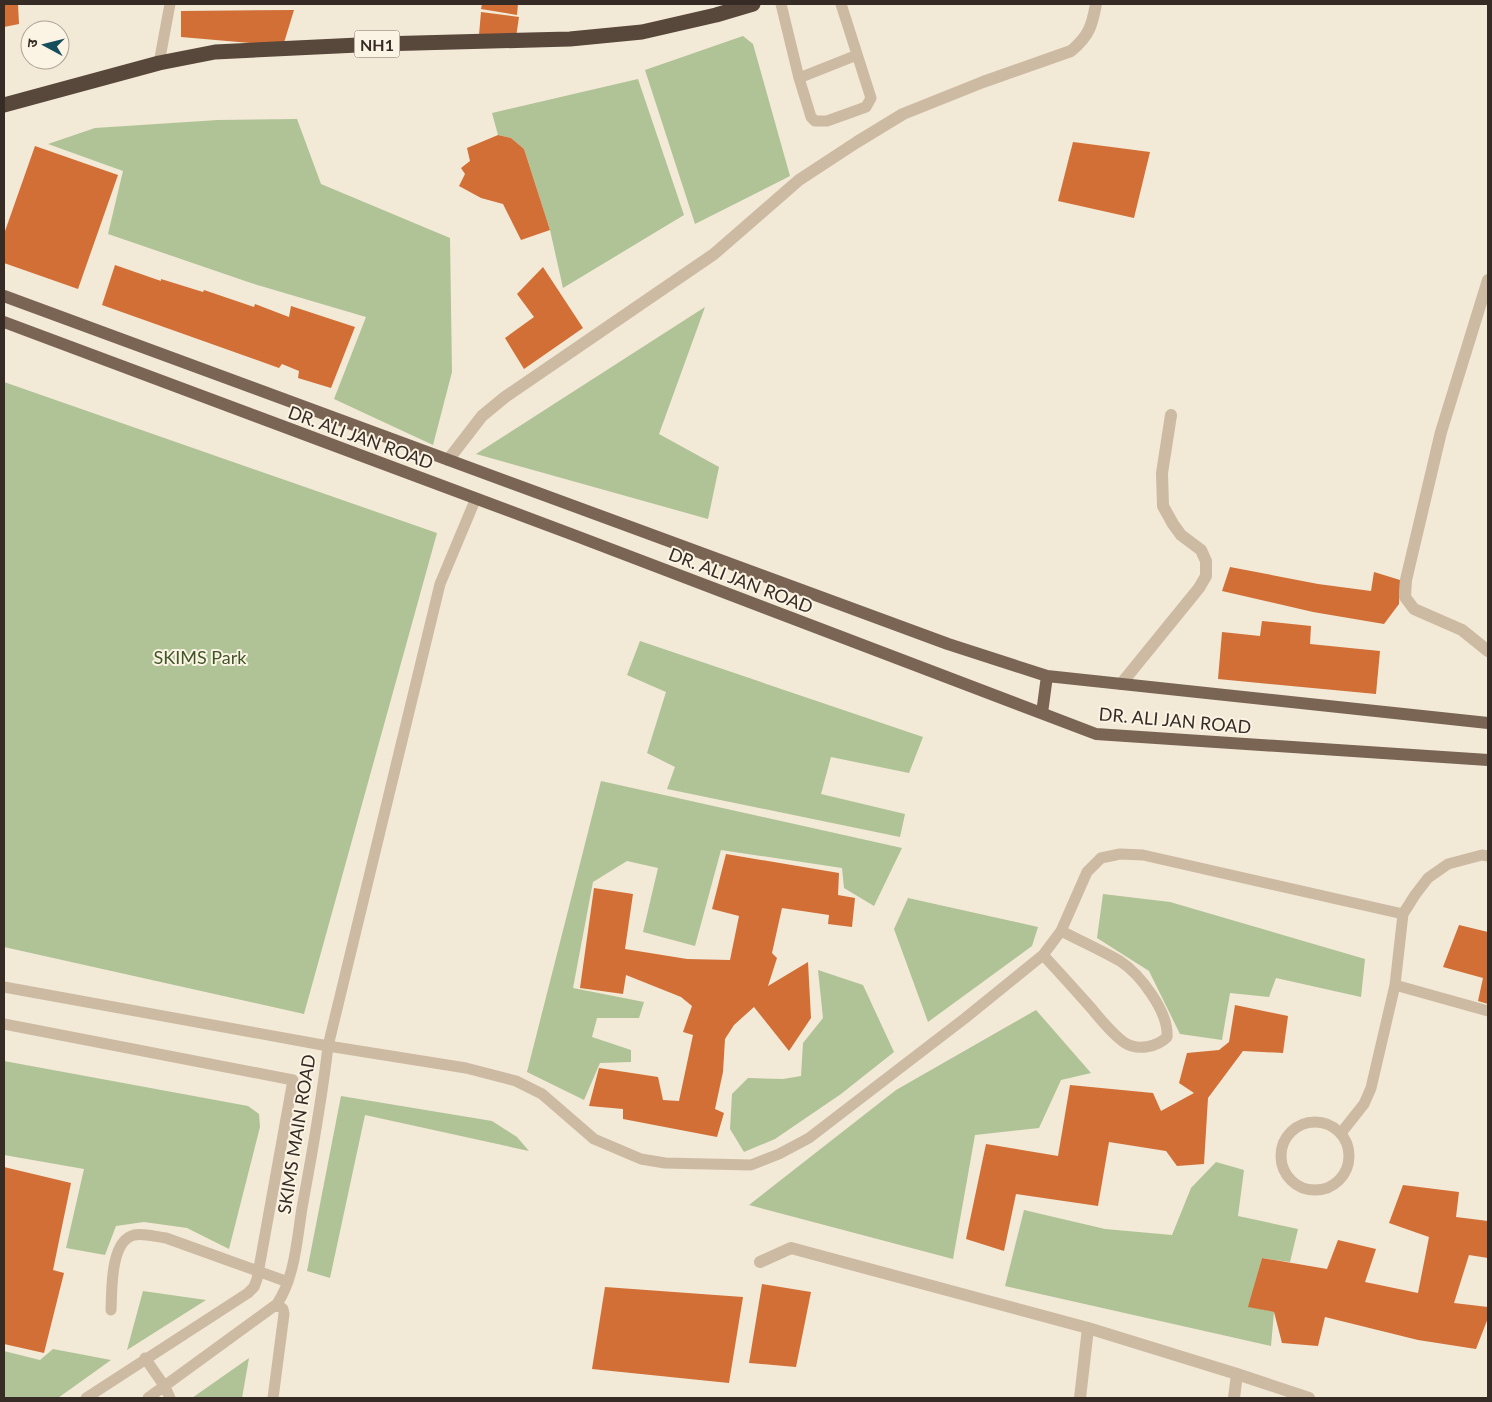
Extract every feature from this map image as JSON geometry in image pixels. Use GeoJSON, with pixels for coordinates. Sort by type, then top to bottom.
{"type":"FeatureCollection","features":[{"type":"Feature","properties":{"kind":"highway","name":"NH1"},"geometry":{"type":"LineString","coordinates":[[4,105],[159,63],[215,52],[379,44],[570,40],[642,32],[716,15],[753,4]]}},
{"type":"Feature","properties":{"kind":"main road","name":"DR. ALI JAN ROAD"},"geometry":{"type":"LineString","coordinates":[[4,296],[948,644],[1047,676],[1488,723]]}},
{"type":"Feature","properties":{"kind":"main road","name":"DR. ALI JAN ROAD"},"geometry":{"type":"LineString","coordinates":[[4,322],[476,498],[1096,734],[1488,760]]}},
{"type":"Feature","properties":{"kind":"main road"},"geometry":{"type":"LineString","coordinates":[[1042,713],[1047,676]]}},
{"type":"Feature","properties":{"kind":"street"},"geometry":{"type":"LineString","coordinates":[[448,460],[482,416],[505,397],[714,254],[799,180],[903,114],[983,82],[1071,51],[1082,41],[1092,27],[1096,4]]}},
{"type":"Feature","properties":{"kind":"street"},"geometry":{"type":"LineString","coordinates":[[1488,280],[1441,432],[1406,580],[1405,597],[1414,609],[1462,630],[1488,651]]}},
{"type":"Feature","properties":{"kind":"street"},"geometry":{"type":"LineString","coordinates":[[1121,684],[1199,588],[1206,576],[1206,561],[1201,550],[1181,535],[1163,506],[1162,473],[1171,415]]}},
{"type":"Feature","properties":{"kind":"street"},"geometry":{"type":"LineString","coordinates":[[760,1262],[792,1248],[1088,1328],[1309,1398]]}},
{"type":"Feature","properties":{"kind":"street"},"geometry":{"type":"LineString","coordinates":[[1080,1398],[1088,1328]]}},
{"type":"Feature","properties":{"kind":"street"},"geometry":{"type":"LineString","coordinates":[[1234,1398],[1237,1374]]}},
{"type":"Feature","properties":{"kind":"lane"},"geometry":{"type":"LineString","coordinates":[[159,63],[170,4]]}},
{"type":"Feature","properties":{"kind":"lane"},"geometry":{"type":"LineString","coordinates":[[780,4],[799,78],[811,116],[815,121],[826,121],[866,107],[871,98],[841,4]]}},
{"type":"Feature","properties":{"kind":"lane"},"geometry":{"type":"LineString","coordinates":[[799,78],[857,55]]}},
{"type":"Feature","properties":{"kind":"lane"},"geometry":{"type":"LineString","coordinates":[[476,498],[440,584],[328,1046],[466,1068],[516,1081],[542,1094],[594,1139],[641,1159],[665,1163],[751,1165],[779,1154],[810,1138],[964,1019],[1043,955],[1061,931],[1087,872],[1101,858],[1120,854],[1144,855],[1404,914]]}},
{"type":"Feature","properties":{"kind":"lane"},"geometry":{"type":"LineString","coordinates":[[1341,1133],[1364,1104],[1371,1088],[1395,985],[1404,914],[1428,878],[1448,864],[1482,855],[1488,856]]}},
{"type":"Feature","properties":{"kind":"lane"},"geometry":{"type":"LineString","coordinates":[[1043,955],[1126,1044],[1137,1047],[1150,1047],[1161,1043],[1167,1037],[1168,1028],[1152,993],[1132,972],[1121,962],[1061,931]]}},
{"type":"Feature","properties":{"kind":"lane"},"geometry":{"type":"LineString","coordinates":[[1395,985],[1488,1011]]}},
{"type":"Feature","properties":{"kind":"lane","name":"SKIMS MAIN ROAD"},"geometry":{"type":"LineString","coordinates":[[4,987],[328,1046],[323,1095],[292,1264],[285,1292],[277,1304],[168,1393],[148,1398]]}},
{"type":"Feature","properties":{"kind":"lane","name":"SKIMS MAIN ROAD"},"geometry":{"type":"LineString","coordinates":[[4,1024],[293,1080],[254,1287],[248,1293],[86,1398]]}},
{"type":"Feature","properties":{"kind":"lane"},"geometry":{"type":"LineString","coordinates":[[1316,1121],[1330,1124],[1341,1133],[1348,1145],[1350,1160],[1345,1173],[1335,1184],[1322,1190],[1307,1189],[1297,1185],[1288,1178],[1283,1168],[1281,1156],[1283,1143],[1291,1131],[1302,1124],[1316,1121]]}},
{"type":"Feature","properties":{"kind":"lane"},"geometry":{"type":"LineString","coordinates":[[111,1310],[114,1263],[121,1245],[133,1235],[166,1238],[288,1282]]}},
{"type":"Feature","properties":{"kind":"lane"},"geometry":{"type":"LineString","coordinates":[[273,1398],[284,1314],[283,1308],[277,1304]]}},
{"type":"Feature","properties":{"kind":"lane"},"geometry":{"type":"LineString","coordinates":[[145,1358],[168,1393]]}},
{"type":"Feature","properties":{"kind":"green space"},"geometry":{"type":"Polygon","coordinates":[[[743,36],[753,44],[790,176],[695,224],[645,70],[743,36]]]}},
{"type":"Feature","properties":{"kind":"green space"},"geometry":{"type":"Polygon","coordinates":[[[638,79],[684,215],[563,288],[550,230],[524,149],[511,138],[498,135],[492,113],[638,79]]]}},
{"type":"Feature","properties":{"kind":"green space"},"geometry":{"type":"Polygon","coordinates":[[[297,119],[321,184],[450,238],[452,372],[433,445],[334,399],[366,317],[251,283],[108,234],[123,171],[48,144],[95,128],[218,120],[297,119]]]}},
{"type":"Feature","properties":{"kind":"green space"},"geometry":{"type":"Polygon","coordinates":[[[705,307],[659,434],[719,467],[708,519],[476,454],[705,307]]]}},
{"type":"Feature","properties":{"kind":"green space","name":"SKIMS Park"},"geometry":{"type":"Polygon","coordinates":[[[4,382],[437,533],[304,1014],[4,947],[4,382]]]}},
{"type":"Feature","properties":{"kind":"green space"},"geometry":{"type":"Polygon","coordinates":[[[640,641],[923,737],[909,773],[831,757],[821,794],[905,814],[900,837],[667,789],[675,767],[647,753],[666,692],[627,675],[640,641]]]}},
{"type":"Feature","properties":{"kind":"green space"},"geometry":{"type":"Polygon","coordinates":[[[601,781],[902,848],[874,906],[844,888],[842,868],[721,850],[695,946],[643,932],[658,868],[627,861],[593,882],[573,988],[644,1002],[639,1018],[597,1018],[592,1037],[631,1050],[631,1062],[600,1063],[584,1100],[527,1072],[601,781]]]}},
{"type":"Feature","properties":{"kind":"green space"},"geometry":{"type":"Polygon","coordinates":[[[1103,894],[1170,902],[1365,959],[1361,997],[1276,978],[1269,997],[1230,993],[1222,1040],[1180,1034],[1149,971],[1097,938],[1103,894]]]}},
{"type":"Feature","properties":{"kind":"green space"},"geometry":{"type":"Polygon","coordinates":[[[908,898],[1038,927],[1032,946],[928,1022],[894,929],[908,898]]]}},
{"type":"Feature","properties":{"kind":"green space"},"geometry":{"type":"Polygon","coordinates":[[[818,970],[863,985],[894,1052],[841,1094],[775,1139],[744,1152],[730,1129],[732,1094],[748,1078],[783,1079],[801,1076],[803,1043],[823,1018],[818,970]]]}},
{"type":"Feature","properties":{"kind":"green space"},"geometry":{"type":"Polygon","coordinates":[[[1036,1010],[1091,1073],[1061,1080],[1039,1128],[975,1135],[953,1259],[749,1205],[896,1090],[1036,1010]]]}},
{"type":"Feature","properties":{"kind":"green space"},"geometry":{"type":"Polygon","coordinates":[[[4,1061],[248,1106],[259,1114],[260,1127],[229,1249],[187,1228],[144,1222],[116,1226],[105,1255],[66,1248],[84,1169],[4,1155],[4,1061]]]}},
{"type":"Feature","properties":{"kind":"green space"},"geometry":{"type":"Polygon","coordinates":[[[341,1096],[492,1121],[517,1137],[529,1151],[365,1115],[330,1278],[307,1271],[341,1096]]]}},
{"type":"Feature","properties":{"kind":"green space"},"geometry":{"type":"Polygon","coordinates":[[[1216,1162],[1244,1170],[1238,1216],[1298,1229],[1290,1262],[1262,1258],[1249,1306],[1274,1312],[1271,1346],[1005,1286],[1024,1210],[1105,1229],[1172,1235],[1191,1188],[1216,1162]]]}},
{"type":"Feature","properties":{"kind":"green space"},"geometry":{"type":"Polygon","coordinates":[[[143,1291],[206,1300],[127,1350],[143,1291]]]}},
{"type":"Feature","properties":{"kind":"green space"},"geometry":{"type":"Polygon","coordinates":[[[53,1349],[111,1360],[58,1398],[4,1398],[4,1351],[40,1360],[53,1349]]]}},
{"type":"Feature","properties":{"kind":"green space"},"geometry":{"type":"Polygon","coordinates":[[[249,1358],[242,1398],[192,1398],[249,1358]]]}},
{"type":"Feature","properties":{"kind":"building"},"geometry":{"type":"Polygon","coordinates":[[[4,4],[18,4],[19,24],[4,27],[4,4]]]}},
{"type":"Feature","properties":{"kind":"building"},"geometry":{"type":"Polygon","coordinates":[[[482,4],[518,4],[517,15],[481,9],[482,4]]]}},
{"type":"Feature","properties":{"kind":"building"},"geometry":{"type":"Polygon","coordinates":[[[294,10],[283,46],[181,37],[181,11],[294,10]]]}},
{"type":"Feature","properties":{"kind":"building"},"geometry":{"type":"Polygon","coordinates":[[[481,12],[519,17],[516,37],[479,35],[481,12]]]}},
{"type":"Feature","properties":{"kind":"building"},"geometry":{"type":"Polygon","coordinates":[[[498,135],[511,138],[524,149],[550,230],[521,240],[503,204],[481,198],[459,186],[465,174],[461,168],[470,161],[467,148],[498,135]]]}},
{"type":"Feature","properties":{"kind":"building"},"geometry":{"type":"Polygon","coordinates":[[[1073,142],[1150,152],[1134,218],[1058,201],[1073,142]]]}},
{"type":"Feature","properties":{"kind":"building"},"geometry":{"type":"Polygon","coordinates":[[[35,146],[118,175],[78,289],[4,263],[4,234],[35,146]]]}},
{"type":"Feature","properties":{"kind":"building"},"geometry":{"type":"Polygon","coordinates":[[[115,265],[161,281],[161,279],[203,292],[204,290],[254,307],[255,304],[289,317],[291,306],[355,327],[331,388],[298,378],[299,371],[282,364],[279,368],[102,305],[115,265]]]}},
{"type":"Feature","properties":{"kind":"building"},"geometry":{"type":"Polygon","coordinates":[[[543,267],[583,328],[524,369],[505,338],[534,317],[517,294],[543,267]]]}},
{"type":"Feature","properties":{"kind":"building"},"geometry":{"type":"Polygon","coordinates":[[[1230,567],[1318,584],[1371,591],[1374,572],[1400,580],[1399,604],[1384,624],[1313,612],[1222,591],[1230,567]]]}},
{"type":"Feature","properties":{"kind":"building"},"geometry":{"type":"Polygon","coordinates":[[[1262,621],[1311,626],[1310,644],[1380,651],[1376,694],[1218,679],[1222,632],[1260,636],[1262,621]]]}},
{"type":"Feature","properties":{"kind":"building"},"geometry":{"type":"Polygon","coordinates":[[[726,854],[839,873],[838,895],[855,898],[852,927],[828,924],[829,915],[782,908],[772,953],[777,958],[768,986],[808,962],[811,1018],[789,1051],[754,1007],[734,1025],[725,1039],[723,1072],[715,1109],[724,1113],[717,1137],[623,1119],[623,1109],[589,1106],[599,1068],[658,1077],[663,1100],[679,1101],[693,1035],[683,1032],[692,1006],[681,997],[626,975],[623,994],[580,988],[594,888],[633,894],[625,949],[687,959],[730,960],[739,916],[712,909],[726,854]]]}},
{"type":"Feature","properties":{"kind":"building"},"geometry":{"type":"Polygon","coordinates":[[[1459,925],[1488,932],[1488,1004],[1478,1001],[1483,978],[1443,967],[1459,925]]]}},
{"type":"Feature","properties":{"kind":"building"},"geometry":{"type":"Polygon","coordinates":[[[1235,1005],[1288,1016],[1283,1053],[1243,1051],[1208,1098],[1204,1164],[1177,1166],[1166,1151],[1109,1142],[1098,1206],[1016,1194],[1004,1251],[966,1239],[986,1144],[1058,1156],[1070,1085],[1153,1093],[1161,1111],[1194,1093],[1179,1083],[1187,1053],[1219,1050],[1229,1042],[1235,1005]]]}},
{"type":"Feature","properties":{"kind":"building"},"geometry":{"type":"Polygon","coordinates":[[[4,1167],[71,1183],[53,1270],[64,1273],[44,1353],[4,1344],[4,1167]]]}},
{"type":"Feature","properties":{"kind":"building"},"geometry":{"type":"Polygon","coordinates":[[[1403,1185],[1459,1192],[1456,1217],[1488,1221],[1488,1258],[1469,1255],[1454,1303],[1488,1307],[1488,1318],[1476,1349],[1418,1340],[1325,1317],[1318,1346],[1282,1343],[1274,1312],[1248,1307],[1262,1258],[1327,1269],[1338,1240],[1376,1249],[1365,1282],[1418,1293],[1429,1237],[1389,1223],[1403,1185]]]}},
{"type":"Feature","properties":{"kind":"building"},"geometry":{"type":"Polygon","coordinates":[[[762,1284],[811,1292],[796,1367],[749,1363],[762,1284]]]}},
{"type":"Feature","properties":{"kind":"building"},"geometry":{"type":"Polygon","coordinates":[[[605,1287],[743,1297],[729,1383],[592,1369],[605,1287]]]}}]}
